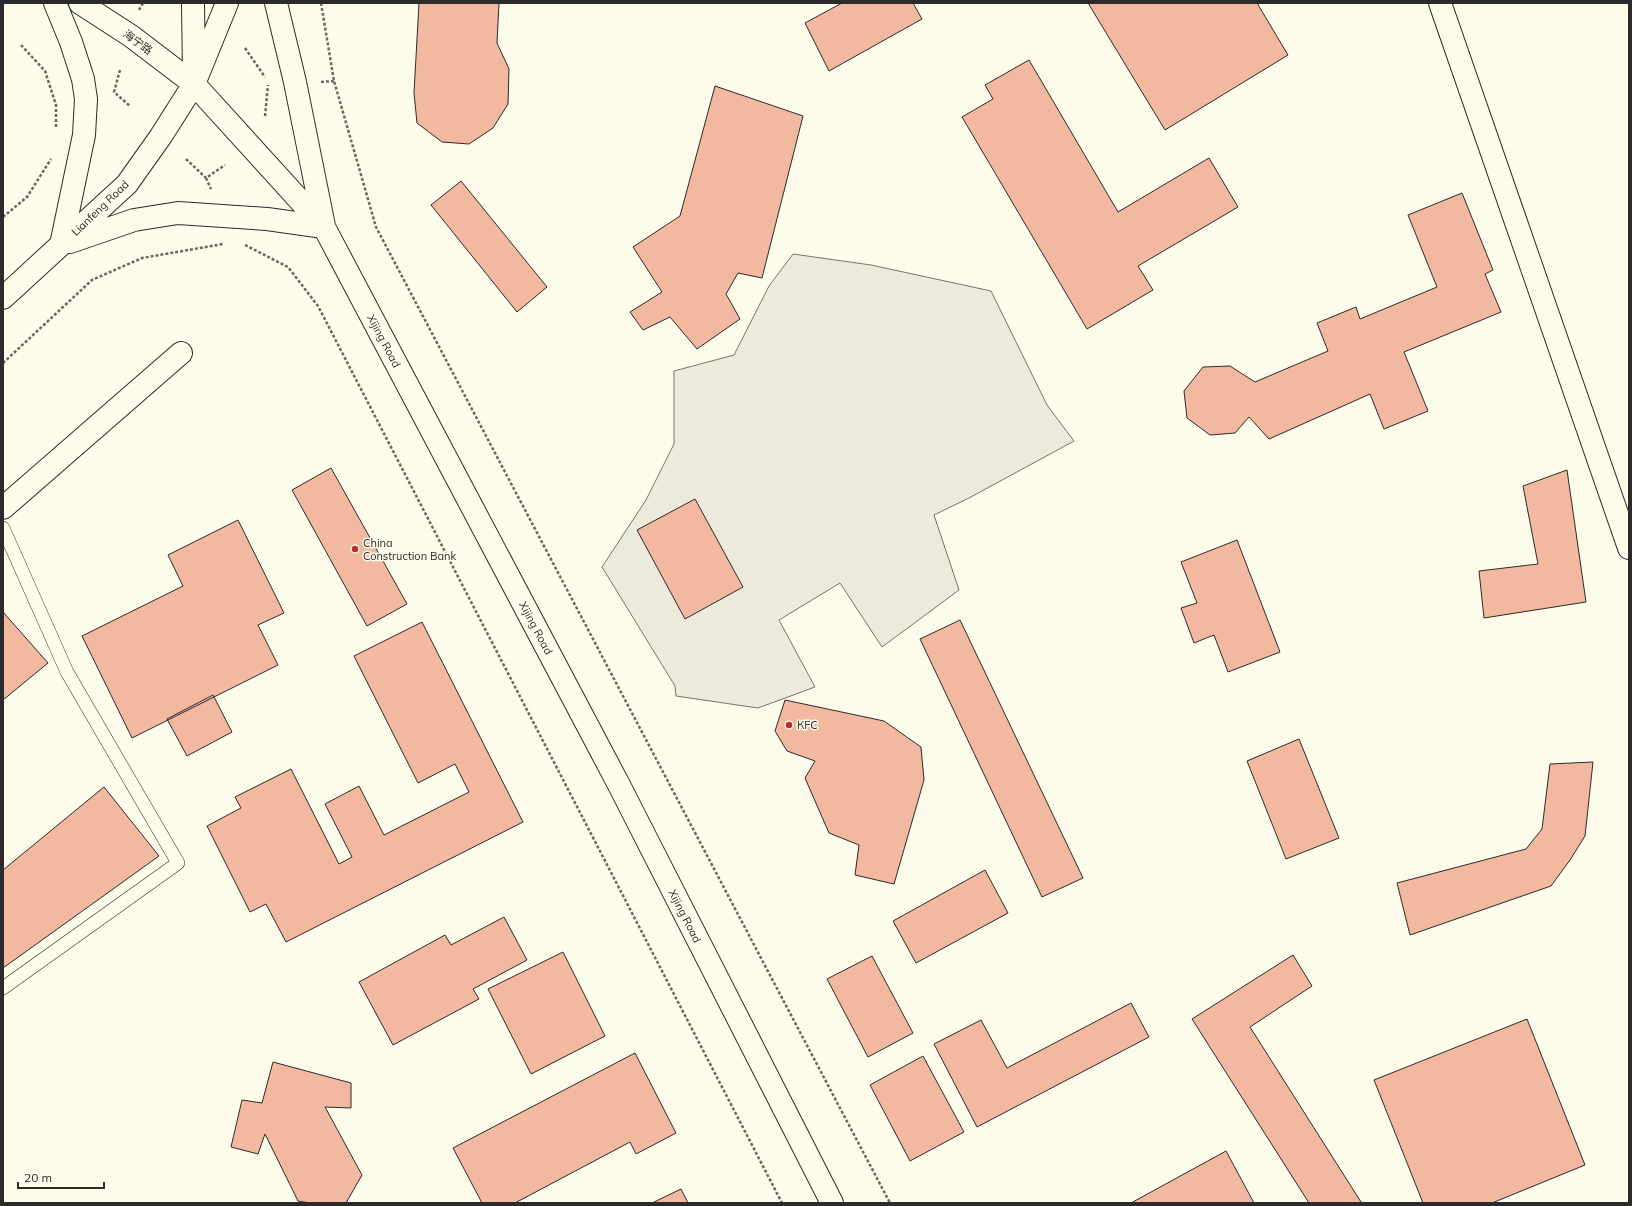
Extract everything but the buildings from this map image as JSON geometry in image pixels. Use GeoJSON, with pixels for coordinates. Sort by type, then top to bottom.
{"type":"FeatureCollection","features":[{"type":"Feature","properties":{"kind":"main road"},"geometry":{"type":"LineString","coordinates":[[55,3],[71,42],[83,79],[86,99],[84,135],[61,246]]}},
{"type":"Feature","properties":{"kind":"main road","name":"海宁路"},"geometry":{"type":"LineString","coordinates":[[80,3],[131,36],[194,84]]}},
{"type":"Feature","properties":{"kind":"main road"},"geometry":{"type":"LineString","coordinates":[[193,3],[194,84]]}},
{"type":"Feature","properties":{"kind":"main road","name":"Lianfeng Road"},"geometry":{"type":"LineString","coordinates":[[3,298],[128,184],[194,84],[227,3]]}},
{"type":"Feature","properties":{"kind":"main road"},"geometry":{"type":"LineString","coordinates":[[61,246],[134,220],[178,213],[267,219],[324,227],[295,82],[276,3]]}},
{"type":"Feature","properties":{"kind":"main road"},"geometry":{"type":"LineString","coordinates":[[1440,3],[1629,548]]}},
{"type":"Feature","properties":{"kind":"main road","name":"Xijing Road"},"geometry":{"type":"LineString","coordinates":[[194,84],[324,227],[619,785],[832,1203]]}},
{"type":"Feature","properties":{"kind":"main road"},"geometry":{"type":"LineString","coordinates":[[3,508],[181,353]]}},
{"type":"Feature","properties":{"kind":"lane"},"geometry":{"type":"LineString","coordinates":[[3,528],[68,672],[178,863],[3,988]]}},
{"type":"Feature","properties":{"kind":"path"},"geometry":{"type":"LineString","coordinates":[[138,13],[143,3]]}},
{"type":"Feature","properties":{"kind":"path"},"geometry":{"type":"LineString","coordinates":[[321,3],[334,81],[376,228],[890,1203]]}},
{"type":"Feature","properties":{"kind":"path"},"geometry":{"type":"LineString","coordinates":[[21,45],[45,70],[56,105],[56,135]]}},
{"type":"Feature","properties":{"kind":"path"},"geometry":{"type":"LineString","coordinates":[[245,48],[268,81],[265,116]]}},
{"type":"Feature","properties":{"kind":"path"},"geometry":{"type":"LineString","coordinates":[[120,70],[114,92],[130,106]]}},
{"type":"Feature","properties":{"kind":"path"},"geometry":{"type":"LineString","coordinates":[[3,217],[27,197],[52,157]]}},
{"type":"Feature","properties":{"kind":"path"},"geometry":{"type":"LineString","coordinates":[[186,159],[206,178],[225,164]]}},
{"type":"Feature","properties":{"kind":"path"},"geometry":{"type":"LineString","coordinates":[[3,363],[92,280],[142,258],[228,243]]}},
{"type":"Feature","properties":{"kind":"path"},"geometry":{"type":"LineString","coordinates":[[243,243],[288,266],[318,306],[782,1203]]}},
{"type":"Feature","properties":{"kind":"shaded area"},"geometry":{"type":"Polygon","coordinates":[[[793,254],[871,265],[991,291],[1047,405],[1074,441],[969,498],[934,515],[959,590],[882,647],[840,583],[779,620],[815,687],[758,708],[676,696],[675,686],[602,567],[646,500],[674,444],[674,371],[734,355],[769,286],[793,254]]]}},
{"type":"Feature","properties":{"kind":"place","name":"China Construction Bank"},"geometry":{"type":"Point","coordinates":[355,549]}},
{"type":"Feature","properties":{"kind":"place","name":"КFC"},"geometry":{"type":"Point","coordinates":[789,725]}}]}
